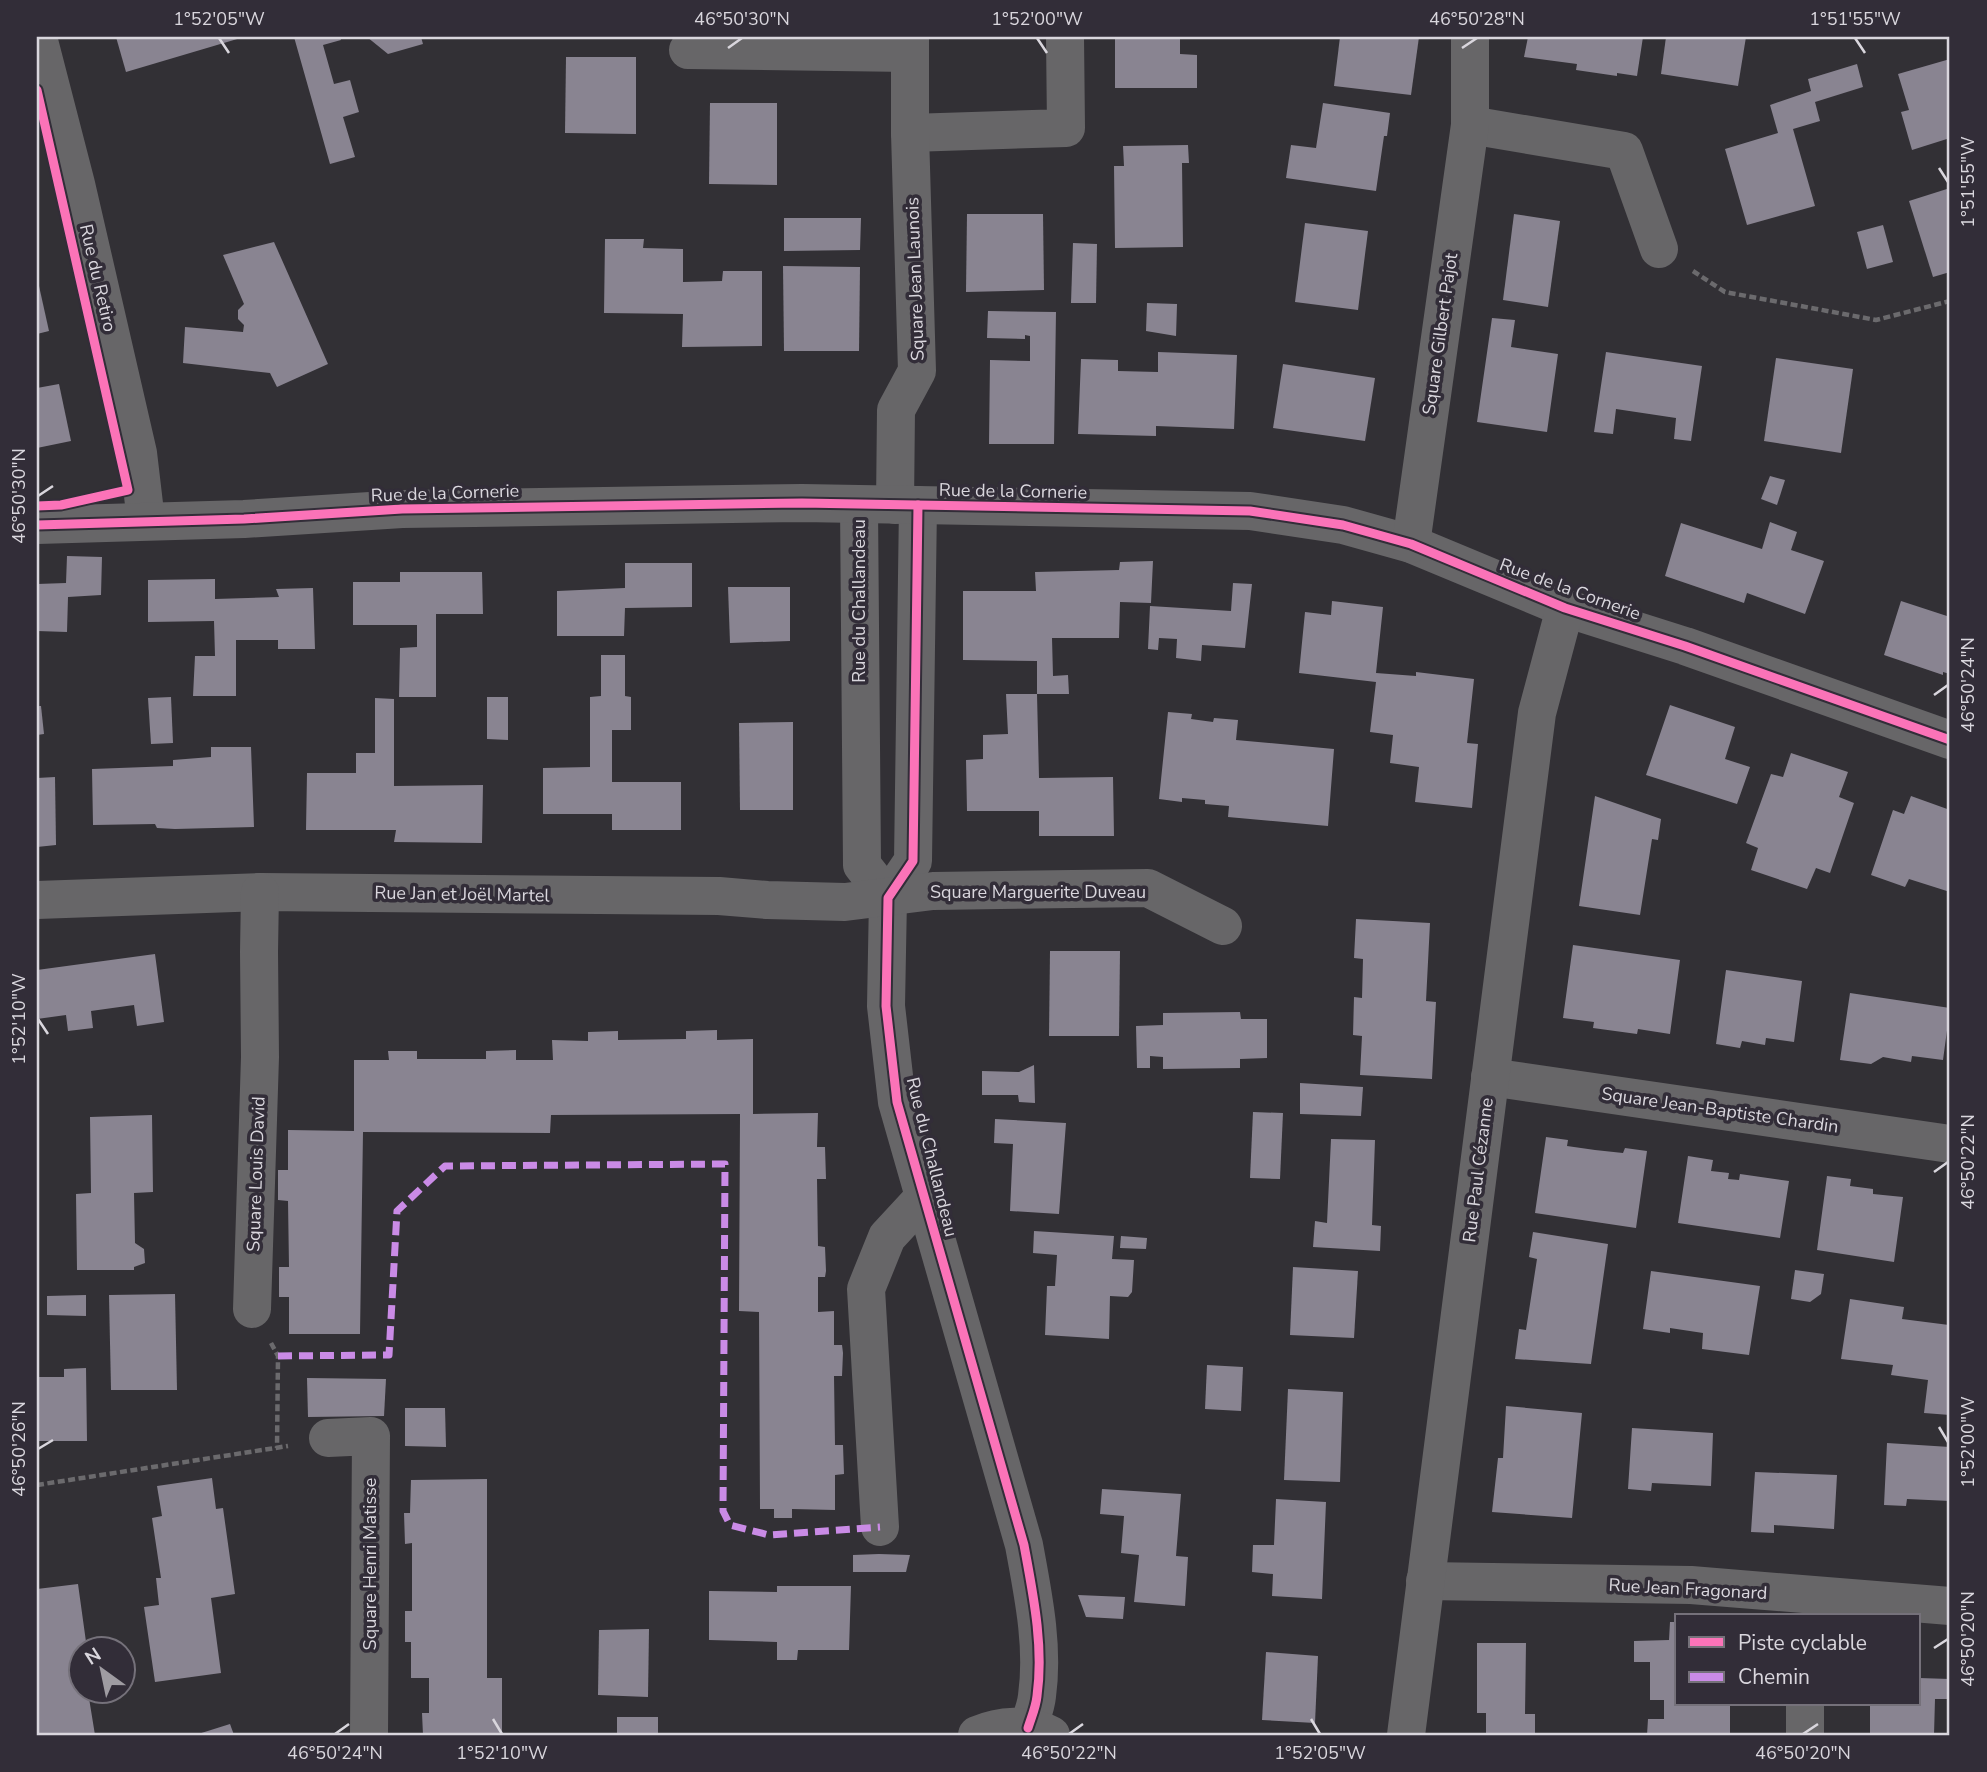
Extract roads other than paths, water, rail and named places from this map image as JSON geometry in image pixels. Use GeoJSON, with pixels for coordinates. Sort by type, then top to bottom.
{"type":"FeatureCollection","features":[{"type":"Feature","properties":{"kind":"street","name":"Rue du Retiro"},"geometry":{"type":"LineString","coordinates":[[38,37],[76,184],[132,426],[146,521]]}},
{"type":"Feature","properties":{"kind":"street"},"geometry":{"type":"LineString","coordinates":[[910,133],[1066,128],[1065,37]]}},
{"type":"Feature","properties":{"kind":"street","name":"Square Gilbert Pajot"},"geometry":{"type":"LineString","coordinates":[[1411,544],[1470,125],[1470,37]]}},
{"type":"Feature","properties":{"kind":"street","name":"Square Jean Launois"},"geometry":{"type":"LineString","coordinates":[[688,50],[910,45],[917,371],[896,410],[891,505]]}},
{"type":"Feature","properties":{"kind":"street"},"geometry":{"type":"LineString","coordinates":[[1470,125],[1624,151],[1659,249]]}},
{"type":"Feature","properties":{"kind":"street","name":"Rue de la Cornerie"},"geometry":{"type":"LineString","coordinates":[[37,525],[244,519],[402,509],[802,503],[1250,511],[1343,525],[1411,544],[1565,608],[1685,646],[1950,740]]}},
{"type":"Feature","properties":{"kind":"street"},"geometry":{"type":"LineString","coordinates":[[888,898],[913,861],[891,505]]}},
{"type":"Feature","properties":{"kind":"street","name":"Rue du Challandeau"},"geometry":{"type":"LineString","coordinates":[[891,505],[862,865],[888,898],[886,1006],[897,1102],[1024,1545],[1037,1610],[1037,1697],[1040,1731]]}},
{"type":"Feature","properties":{"kind":"street","name":"Rue Paul Cézanne"},"geometry":{"type":"LineString","coordinates":[[1406,1735],[1537,713],[1565,608]]}},
{"type":"Feature","properties":{"kind":"street","name":"Square Marguerite Duveau"},"geometry":{"type":"LineString","coordinates":[[888,898],[933,891],[1148,888],[1223,926]]}},
{"type":"Feature","properties":{"kind":"street","name":"Rue Jan et Joël Martel"},"geometry":{"type":"LineString","coordinates":[[37,900],[260,892],[719,896],[845,902],[888,898]]}},
{"type":"Feature","properties":{"kind":"street","name":"Square Louis David"},"geometry":{"type":"LineString","coordinates":[[252,1309],[260,1057],[260,892]]}},
{"type":"Feature","properties":{"kind":"street","name":"Square Jean-Baptiste Chardin"},"geometry":{"type":"LineString","coordinates":[[1490,1077],[1950,1144]]}},
{"type":"Feature","properties":{"kind":"street"},"geometry":{"type":"LineString","coordinates":[[880,1527],[866,1289],[887,1237],[924,1197]]}},
{"type":"Feature","properties":{"kind":"street","name":"Square Henri Matisse"},"geometry":{"type":"LineString","coordinates":[[328,1438],[371,1436],[369,1735]]}},
{"type":"Feature","properties":{"kind":"street","name":"Rue Jean Fragonard"},"geometry":{"type":"LineString","coordinates":[[1425,1581],[1691,1585],[1804,1606],[1950,1606]]}},
{"type":"Feature","properties":{"kind":"street"},"geometry":{"type":"LineString","coordinates":[[1805,1706],[1805,1735]]}},
{"type":"Feature","properties":{"kind":"street"},"geometry":{"type":"LineString","coordinates":[[977,1735],[1008,1727],[1040,1731]]}}]}
